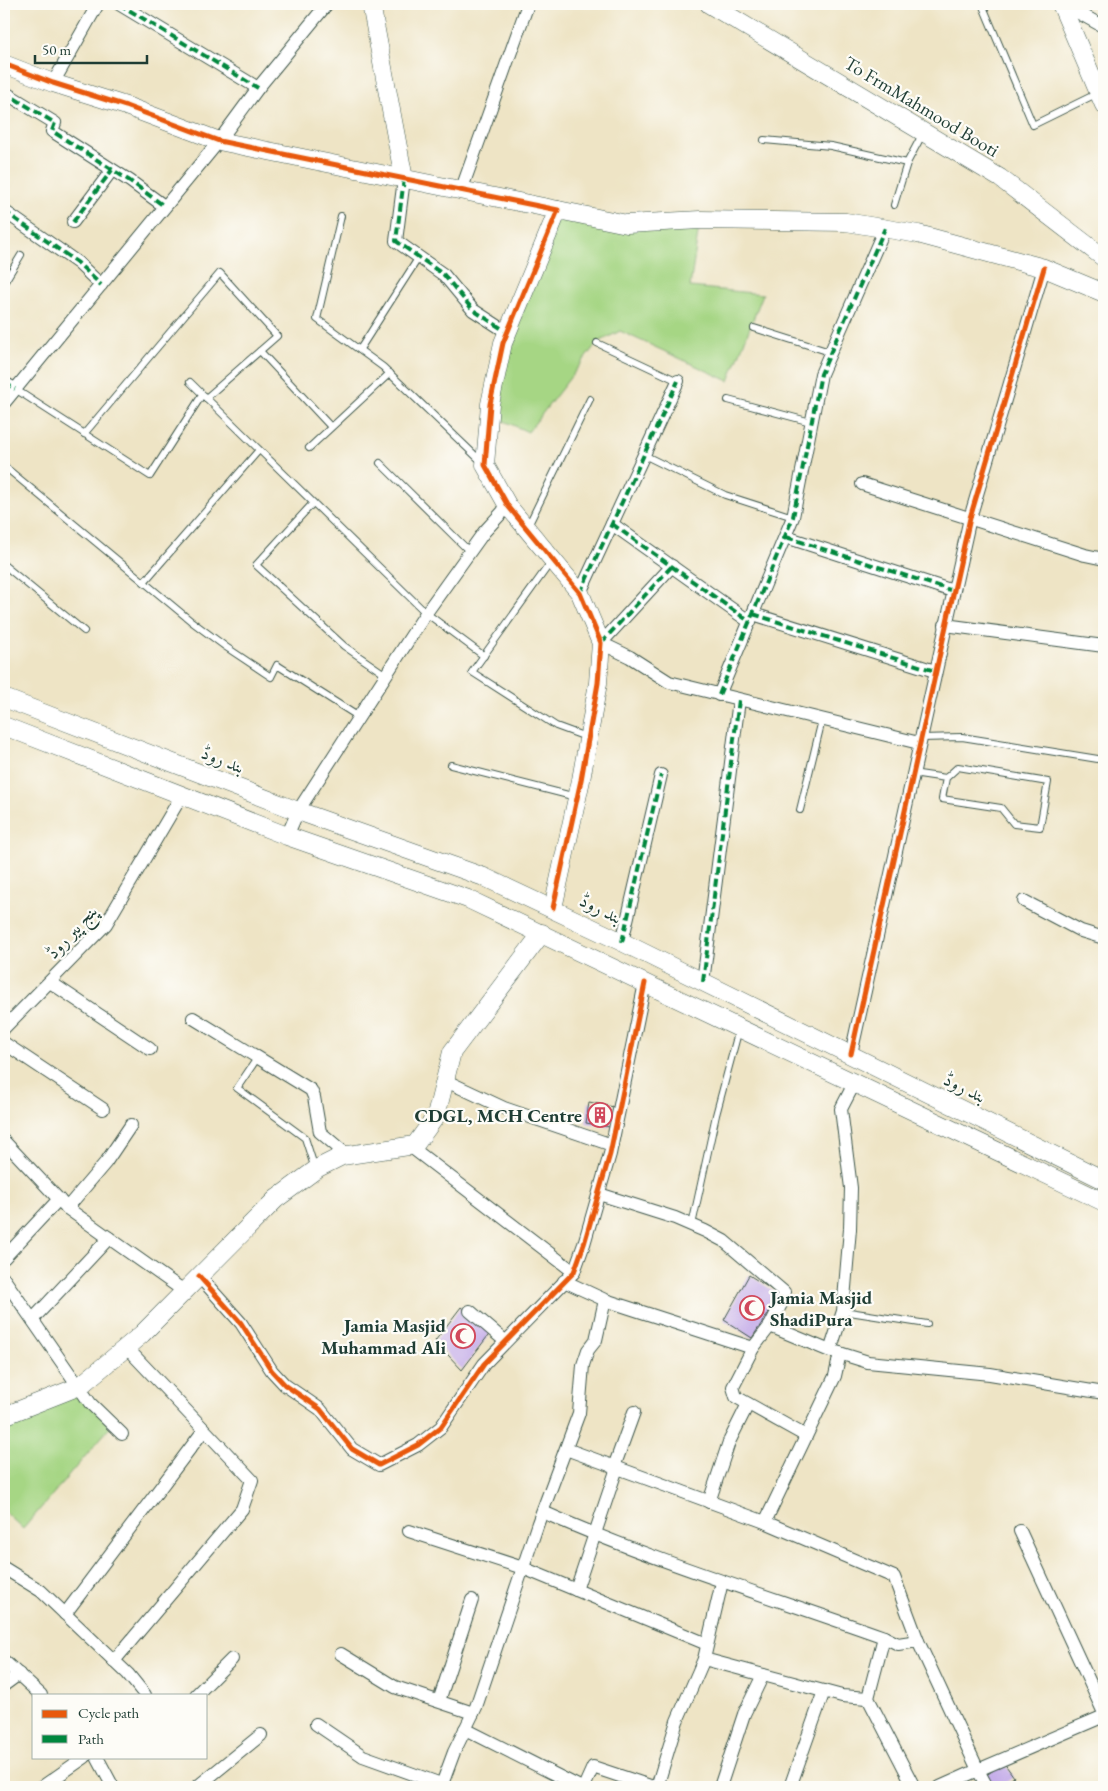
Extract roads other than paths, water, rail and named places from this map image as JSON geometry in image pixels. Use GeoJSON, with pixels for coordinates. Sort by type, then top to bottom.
{"type":"FeatureCollection","features":[{"type":"Feature","properties":{"kind":"street"},"geometry":{"type":"LineString","coordinates":[[53,83],[98,4]]}},
{"type":"Feature","properties":{"kind":"street"},"geometry":{"type":"LineString","coordinates":[[119,4],[258,88]]}},
{"type":"Feature","properties":{"kind":"street"},"geometry":{"type":"LineString","coordinates":[[4,403],[9,386],[101,285],[219,141],[258,88],[327,4]]}},
{"type":"Feature","properties":{"kind":"street"},"geometry":{"type":"LineString","coordinates":[[371,4],[404,179],[396,241],[444,275],[473,310],[507,332]]}},
{"type":"Feature","properties":{"kind":"street"},"geometry":{"type":"LineString","coordinates":[[462,191],[528,4]]}},
{"type":"Feature","properties":{"kind":"street","name":"To FrmMahmood Booti"},"geometry":{"type":"LineString","coordinates":[[709,4],[1000,178],[1104,258]]}},
{"type":"Feature","properties":{"kind":"street"},"geometry":{"type":"LineString","coordinates":[[1062,4],[1102,99]]}},
{"type":"Feature","properties":{"kind":"street"},"geometry":{"type":"LineString","coordinates":[[1062,4],[1104,27]]}},
{"type":"Feature","properties":{"kind":"street"},"geometry":{"type":"LineString","coordinates":[[4,66],[126,106],[219,141],[627,224],[700,220],[773,220],[846,222],[885,228],[918,234],[1044,268],[1104,293]]}},
{"type":"Feature","properties":{"kind":"street"},"geometry":{"type":"LineString","coordinates":[[4,92],[55,123],[52,131],[164,206]]}},
{"type":"Feature","properties":{"kind":"street"},"geometry":{"type":"LineString","coordinates":[[73,222],[112,170]]}},
{"type":"Feature","properties":{"kind":"street"},"geometry":{"type":"LineString","coordinates":[[553,908],[577,797],[598,683],[601,642],[580,594],[508,506],[485,465],[490,404],[507,332],[558,210]]}},
{"type":"Feature","properties":{"kind":"street"},"geometry":{"type":"LineString","coordinates":[[4,211],[78,262],[101,285]]}},
{"type":"Feature","properties":{"kind":"street"},"geometry":{"type":"LineString","coordinates":[[719,695],[793,517],[821,374],[885,228]]}},
{"type":"Feature","properties":{"kind":"street"},"geometry":{"type":"LineString","coordinates":[[851,1054],[970,518],[1044,268]]}},
{"type":"Feature","properties":{"kind":"street"},"geometry":{"type":"LineString","coordinates":[[580,594],[678,381]]}},
{"type":"Feature","properties":{"kind":"street"},"geometry":{"type":"LineString","coordinates":[[862,484],[1104,559]]}},
{"type":"Feature","properties":{"kind":"street"},"geometry":{"type":"LineString","coordinates":[[287,836],[298,811],[426,613],[484,532],[508,506]]}},
{"type":"Feature","properties":{"kind":"street"},"geometry":{"type":"LineString","coordinates":[[612,524],[751,618],[935,671]]}},
{"type":"Feature","properties":{"kind":"street"},"geometry":{"type":"LineString","coordinates":[[786,537],[953,591]]}},
{"type":"Feature","properties":{"kind":"street"},"geometry":{"type":"LineString","coordinates":[[601,642],[672,566]]}},
{"type":"Feature","properties":{"kind":"street"},"geometry":{"type":"LineString","coordinates":[[945,626],[1104,646]]}},
{"type":"Feature","properties":{"kind":"street"},"geometry":{"type":"LineString","coordinates":[[601,642],[630,657],[669,682],[822,720],[920,741]]}},
{"type":"Feature","properties":{"kind":"street","name":"بند روڈ"},"geometry":{"type":"LineString","coordinates":[[4,698],[298,811],[484,877],[553,908],[1103,1175]]}},
{"type":"Feature","properties":{"kind":"street"},"geometry":{"type":"LineString","coordinates":[[703,982],[740,700]]}},
{"type":"Feature","properties":{"kind":"street"},"geometry":{"type":"LineString","coordinates":[[4,726],[287,836],[428,883],[542,933],[1104,1202]]}},
{"type":"Feature","properties":{"kind":"street"},"geometry":{"type":"LineString","coordinates":[[622,942],[661,775]]}},
{"type":"Feature","properties":{"kind":"street","name":"پنج پیر روڈ"},"geometry":{"type":"LineString","coordinates":[[4,1027],[106,924],[182,795]]}},
{"type":"Feature","properties":{"kind":"street"},"geometry":{"type":"LineString","coordinates":[[1024,901],[1081,931],[1104,938]]}},
{"type":"Feature","properties":{"kind":"street"},"geometry":{"type":"LineString","coordinates":[[4,1416],[80,1386],[126,1347],[276,1199],[315,1170],[347,1155],[411,1147],[436,1116],[452,1052],[542,933]]}},
{"type":"Feature","properties":{"kind":"street"},"geometry":{"type":"LineString","coordinates":[[50,982],[150,1049]]}},
{"type":"Feature","properties":{"kind":"street"},"geometry":{"type":"LineString","coordinates":[[199,1276],[241,1323],[272,1371],[285,1385],[320,1408],[352,1449],[379,1465],[418,1445],[441,1427],[484,1364],[574,1272],[599,1194],[612,1145],[645,983]]}},
{"type":"Feature","properties":{"kind":"street"},"geometry":{"type":"LineString","coordinates":[[193,1018],[310,1090],[314,1097],[320,1132],[347,1155]]}},
{"type":"Feature","properties":{"kind":"street"},"geometry":{"type":"LineString","coordinates":[[4,1043],[103,1109]]}},
{"type":"Feature","properties":{"kind":"street"},"geometry":{"type":"LineString","coordinates":[[444,1080],[504,1108],[612,1145]]}},
{"type":"Feature","properties":{"kind":"street"},"geometry":{"type":"LineString","coordinates":[[765,1522],[835,1376],[835,1352],[843,1311],[851,1188],[841,1109],[855,1082]]}},
{"type":"Feature","properties":{"kind":"street"},"geometry":{"type":"LineString","coordinates":[[4,1258],[106,1162],[131,1125]]}},
{"type":"Feature","properties":{"kind":"street"},"geometry":{"type":"LineString","coordinates":[[4,1141],[63,1204],[184,1291]]}},
{"type":"Feature","properties":{"kind":"street"},"geometry":{"type":"LineString","coordinates":[[411,1147],[574,1272]]}},
{"type":"Feature","properties":{"kind":"street"},"geometry":{"type":"LineString","coordinates":[[599,1194],[692,1225],[724,1241],[784,1292],[781,1304],[770,1326],[753,1348],[733,1387],[736,1397],[806,1436]]}},
{"type":"Feature","properties":{"kind":"street"},"geometry":{"type":"LineString","coordinates":[[32,1319],[109,1238]]}},
{"type":"Feature","properties":{"kind":"street"},"geometry":{"type":"LineString","coordinates":[[4,1279],[90,1403],[122,1434]]}},
{"type":"Feature","properties":{"kind":"street"},"geometry":{"type":"LineString","coordinates":[[564,1281],[605,1300],[753,1348]]}},
{"type":"Feature","properties":{"kind":"street"},"geometry":{"type":"LineString","coordinates":[[316,1724],[363,1756],[441,1786],[472,1713],[542,1512],[579,1413],[583,1365],[588,1350],[596,1340],[605,1300]]}},
{"type":"Feature","properties":{"kind":"street"},"geometry":{"type":"LineString","coordinates":[[470,1311],[505,1341]]}},
{"type":"Feature","properties":{"kind":"street"},"geometry":{"type":"LineString","coordinates":[[770,1326],[835,1352],[868,1362],[990,1374],[1104,1393]]}},
{"type":"Feature","properties":{"kind":"street"},"geometry":{"type":"LineString","coordinates":[[114,1660],[242,1509],[252,1480],[126,1347]]}},
{"type":"Feature","properties":{"kind":"street"},"geometry":{"type":"LineString","coordinates":[[709,1502],[729,1442],[748,1404]]}},
{"type":"Feature","properties":{"kind":"street"},"geometry":{"type":"LineString","coordinates":[[576,1590],[634,1412]]}},
{"type":"Feature","properties":{"kind":"street"},"geometry":{"type":"LineString","coordinates":[[65,1614],[204,1430]]}},
{"type":"Feature","properties":{"kind":"street"},"geometry":{"type":"LineString","coordinates":[[566,1449],[765,1522],[894,1577],[918,1641],[987,1787]]}},
{"type":"Feature","properties":{"kind":"street"},"geometry":{"type":"LineString","coordinates":[[542,1512],[722,1582],[884,1637],[898,1644],[918,1641]]}},
{"type":"Feature","properties":{"kind":"street"},"geometry":{"type":"LineString","coordinates":[[409,1531],[523,1568],[708,1644]]}},
{"type":"Feature","properties":{"kind":"street"},"geometry":{"type":"LineString","coordinates":[[940,1787],[1104,1714],[1020,1531]]}},
{"type":"Feature","properties":{"kind":"street"},"geometry":{"type":"LineString","coordinates":[[4,1568],[41,1591],[114,1660],[145,1694]]}},
{"type":"Feature","properties":{"kind":"street"},"geometry":{"type":"LineString","coordinates":[[584,1787],[593,1767],[655,1787],[678,1721],[704,1659],[722,1582]]}},
{"type":"Feature","properties":{"kind":"street"},"geometry":{"type":"LineString","coordinates":[[439,1701],[472,1600]]}},
{"type":"Feature","properties":{"kind":"street"},"geometry":{"type":"LineString","coordinates":[[884,1637],[868,1698],[914,1787]]}},
{"type":"Feature","properties":{"kind":"street"},"geometry":{"type":"LineString","coordinates":[[341,1654],[395,1687],[472,1713]]}},
{"type":"Feature","properties":{"kind":"street"},"geometry":{"type":"LineString","coordinates":[[197,1694],[232,1659]]}},
{"type":"Feature","properties":{"kind":"street"},"geometry":{"type":"LineString","coordinates":[[704,1659],[842,1696],[868,1698]]}},
{"type":"Feature","properties":{"kind":"street"},"geometry":{"type":"LineString","coordinates":[[4,1661],[40,1694]]}},
{"type":"Feature","properties":{"kind":"street"},"geometry":{"type":"LineString","coordinates":[[4,1685],[19,1674]]}},
{"type":"Feature","properties":{"kind":"street"},"geometry":{"type":"LineString","coordinates":[[720,1787],[744,1714],[764,1675]]}},
{"type":"Feature","properties":{"kind":"street"},"geometry":{"type":"LineString","coordinates":[[790,1787],[824,1691]]}},
{"type":"Feature","properties":{"kind":"street"},"geometry":{"type":"LineString","coordinates":[[465,1729],[580,1787]]}},
{"type":"Feature","properties":{"kind":"street"},"geometry":{"type":"LineString","coordinates":[[204,1785],[261,1735]]}},
{"type":"Feature","properties":{"kind":"street"},"geometry":{"type":"LineString","coordinates":[[42,1787],[84,1758]]}},
{"type":"Feature","properties":{"kind":"street"},"geometry":{"type":"LineString","coordinates":[[100,1761],[113,1787]]}},
{"type":"Feature","properties":{"kind":"lane"},"geometry":{"type":"LineString","coordinates":[[982,4],[1033,125],[1102,99]]}},
{"type":"Feature","properties":{"kind":"lane"},"geometry":{"type":"LineString","coordinates":[[894,204],[907,163],[923,132]]}},
{"type":"Feature","properties":{"kind":"lane"},"geometry":{"type":"LineString","coordinates":[[764,140],[832,146],[907,163]]}},
{"type":"Feature","properties":{"kind":"lane"},"geometry":{"type":"LineString","coordinates":[[341,216],[317,319],[390,373],[485,465]]}},
{"type":"Feature","properties":{"kind":"lane"},"geometry":{"type":"LineString","coordinates":[[4,283],[20,255]]}},
{"type":"Feature","properties":{"kind":"lane"},"geometry":{"type":"LineString","coordinates":[[360,349],[419,257]]}},
{"type":"Feature","properties":{"kind":"lane"},"geometry":{"type":"LineString","coordinates":[[9,386],[84,434],[150,476],[204,397],[277,336],[220,273],[84,434]]}},
{"type":"Feature","properties":{"kind":"lane"},"geometry":{"type":"LineString","coordinates":[[754,328],[830,352]]}},
{"type":"Feature","properties":{"kind":"lane"},"geometry":{"type":"LineString","coordinates":[[597,343],[678,381]]}},
{"type":"Feature","properties":{"kind":"lane"},"geometry":{"type":"LineString","coordinates":[[260,351],[331,428]]}},
{"type":"Feature","properties":{"kind":"lane"},"geometry":{"type":"LineString","coordinates":[[309,448],[390,373]]}},
{"type":"Feature","properties":{"kind":"lane"},"geometry":{"type":"LineString","coordinates":[[190,382],[426,613],[484,656]]}},
{"type":"Feature","properties":{"kind":"lane"},"geometry":{"type":"LineString","coordinates":[[526,530],[590,399]]}},
{"type":"Feature","properties":{"kind":"lane"},"geometry":{"type":"LineString","coordinates":[[728,400],[811,422]]}},
{"type":"Feature","properties":{"kind":"lane"},"geometry":{"type":"LineString","coordinates":[[144,582],[259,450]]}},
{"type":"Feature","properties":{"kind":"lane"},"geometry":{"type":"LineString","coordinates":[[644,455],[726,495],[793,517]]}},
{"type":"Feature","properties":{"kind":"lane"},"geometry":{"type":"LineString","coordinates":[[380,463],[470,552]]}},
{"type":"Feature","properties":{"kind":"lane"},"geometry":{"type":"LineString","coordinates":[[4,466],[226,647],[271,677],[277,665],[359,717]]}},
{"type":"Feature","properties":{"kind":"lane"},"geometry":{"type":"LineString","coordinates":[[313,503],[256,565],[344,646],[386,675]]}},
{"type":"Feature","properties":{"kind":"lane"},"geometry":{"type":"LineString","coordinates":[[552,561],[472,672],[556,726],[588,738]]}},
{"type":"Feature","properties":{"kind":"lane"},"geometry":{"type":"LineString","coordinates":[[4,565],[84,631]]}},
{"type":"Feature","properties":{"kind":"lane"},"geometry":{"type":"LineString","coordinates":[[800,810],[822,720]]}},
{"type":"Feature","properties":{"kind":"lane"},"geometry":{"type":"LineString","coordinates":[[920,741],[962,737],[1104,760]]}},
{"type":"Feature","properties":{"kind":"lane"},"geometry":{"type":"LineString","coordinates":[[451,765],[577,797]]}},
{"type":"Feature","properties":{"kind":"lane"},"geometry":{"type":"LineString","coordinates":[[958,766],[1048,782],[1040,827],[1014,824],[1001,808],[942,799],[946,778],[958,766]]}},
{"type":"Feature","properties":{"kind":"lane"},"geometry":{"type":"LineString","coordinates":[[912,773],[946,778]]}},
{"type":"Feature","properties":{"kind":"lane"},"geometry":{"type":"LineString","coordinates":[[692,1225],[716,1115],[739,1028]]}},
{"type":"Feature","properties":{"kind":"lane"},"geometry":{"type":"LineString","coordinates":[[258,1058],[237,1088],[305,1138],[315,1170]]}},
{"type":"Feature","properties":{"kind":"lane"},"geometry":{"type":"LineString","coordinates":[[843,1311],[927,1324]]}},
{"type":"Feature","properties":{"kind":"place","name":"CDGL, MCH Centre"},"geometry":{"type":"Point","coordinates":[600,1115]}},
{"type":"Feature","properties":{"kind":"place","name":"Jamia Masjid ShadiPura"},"geometry":{"type":"Point","coordinates":[752,1308]}},
{"type":"Feature","properties":{"kind":"place","name":"Jamia Masjid Muhammad Ali"},"geometry":{"type":"Point","coordinates":[463,1336]}}]}
